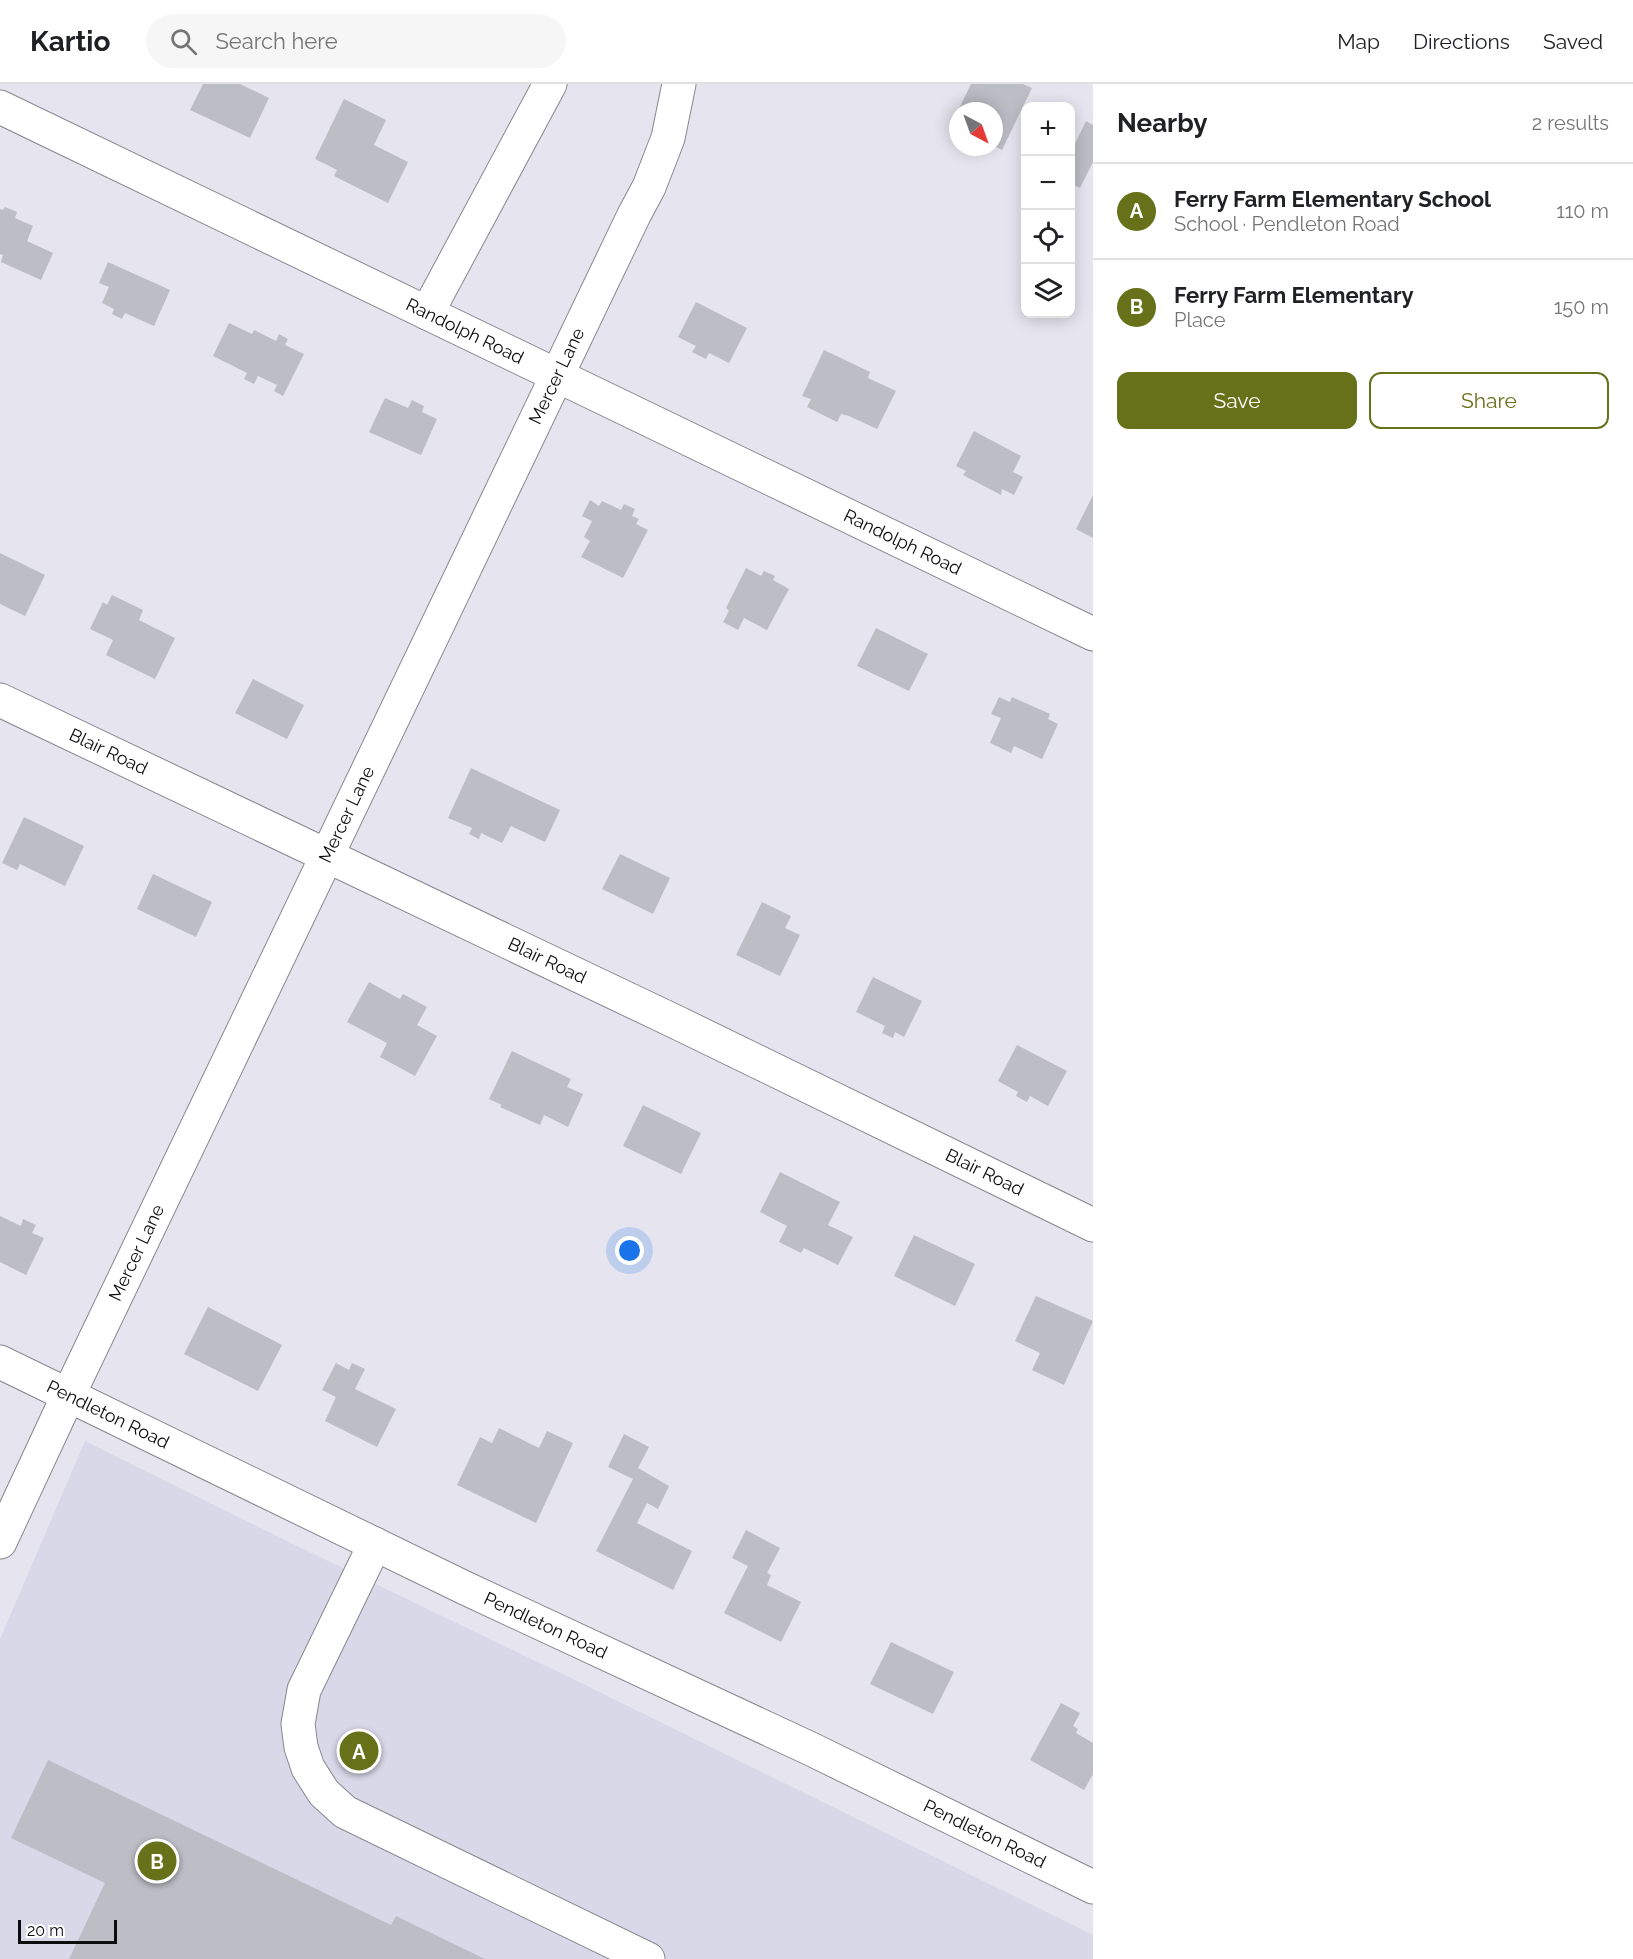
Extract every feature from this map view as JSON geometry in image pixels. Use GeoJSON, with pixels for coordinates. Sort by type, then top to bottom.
{"type":"FeatureCollection","features":[{"type":"Feature","properties":{"kind":"street"},"geometry":{"type":"LineString","coordinates":[[427,313],[550,84]]}},
{"type":"Feature","properties":{"kind":"street","name":"Mercer Lane"},"geometry":{"type":"LineString","coordinates":[[0,1542],[649,187],[668,138],[679,84]]}},
{"type":"Feature","properties":{"kind":"street","name":"Randolph Road"},"geometry":{"type":"LineString","coordinates":[[0,107],[1093,634]]}},
{"type":"Feature","properties":{"kind":"street","name":"Blair Road"},"geometry":{"type":"LineString","coordinates":[[0,700],[678,1023],[1093,1225]]}},
{"type":"Feature","properties":{"kind":"street","name":"Pendleton Road"},"geometry":{"type":"LineString","coordinates":[[0,1362],[465,1588],[811,1749],[1093,1887]]}},
{"type":"Feature","properties":{"kind":"street"},"geometry":{"type":"LineString","coordinates":[[375,1544],[304,1690],[298,1724],[301,1747],[308,1768],[324,1793],[345,1812],[648,1959]]}},
{"type":"Feature","properties":{"kind":"shaded area"},"geometry":{"type":"Polygon","coordinates":[[[85,1441],[1093,1935],[1093,1959],[0,1959],[0,1639],[85,1441]]]}},
{"type":"Feature","properties":{"kind":"building"},"geometry":{"type":"Polygon","coordinates":[[[203,84],[240,84],[269,98],[250,138],[190,110],[203,84]]]}},
{"type":"Feature","properties":{"kind":"building"},"geometry":{"type":"Polygon","coordinates":[[[971,84],[1023,84],[1032,88],[1025,102],[1021,102],[1021,111],[1003,148],[1003,102],[962,102],[971,84]]]}},
{"type":"Feature","properties":{"kind":"building"},"geometry":{"type":"Polygon","coordinates":[[[344,99],[386,120],[374,145],[408,162],[388,203],[334,176],[337,170],[315,159],[344,99]]]}},
{"type":"Feature","properties":{"kind":"building"},"geometry":{"type":"Polygon","coordinates":[[[1086,121],[1093,125],[1093,162],[1080,188],[1075,186],[1075,144],[1086,121]]]}},
{"type":"Feature","properties":{"kind":"building"},"geometry":{"type":"Polygon","coordinates":[[[5,207],[17,212],[15,218],[33,226],[27,241],[53,253],[41,280],[1,262],[3,255],[0,254],[0,209],[3,210],[5,207]]]}},
{"type":"Feature","properties":{"kind":"building"},"geometry":{"type":"Polygon","coordinates":[[[108,262],[170,290],[154,326],[125,313],[122,319],[112,314],[114,309],[102,303],[109,287],[99,283],[108,262]]]}},
{"type":"Feature","properties":{"kind":"building"},"geometry":{"type":"Polygon","coordinates":[[[696,302],[747,328],[729,363],[709,353],[706,359],[692,352],[696,346],[678,337],[696,302]]]}},
{"type":"Feature","properties":{"kind":"building"},"geometry":{"type":"Polygon","coordinates":[[[229,323],[252,334],[254,330],[276,341],[279,334],[288,339],[285,345],[304,354],[283,396],[274,391],[277,385],[258,376],[254,384],[244,379],[247,373],[213,356],[229,323]]]}},
{"type":"Feature","properties":{"kind":"building"},"geometry":{"type":"Polygon","coordinates":[[[824,350],[870,372],[868,378],[896,391],[877,429],[841,414],[837,422],[807,407],[811,399],[802,396],[824,350]]]}},
{"type":"Feature","properties":{"kind":"building"},"geometry":{"type":"Polygon","coordinates":[[[385,398],[408,408],[412,400],[424,406],[422,412],[437,419],[421,455],[369,432],[385,398]]]}},
{"type":"Feature","properties":{"kind":"building"},"geometry":{"type":"Polygon","coordinates":[[[974,431],[1021,456],[1013,472],[1023,477],[1014,495],[1002,489],[1001,495],[963,475],[966,471],[956,466],[974,431]]]}},
{"type":"Feature","properties":{"kind":"building"},"geometry":{"type":"Polygon","coordinates":[[[1093,495],[1093,538],[1076,529],[1093,495]]]}},
{"type":"Feature","properties":{"kind":"building"},"geometry":{"type":"Polygon","coordinates":[[[590,500],[599,506],[602,501],[621,510],[624,504],[635,509],[632,516],[639,519],[636,524],[648,530],[623,578],[581,557],[590,541],[584,537],[592,521],[582,516],[590,500]]]}},
{"type":"Feature","properties":{"kind":"building"},"geometry":{"type":"Polygon","coordinates":[[[0,553],[45,575],[25,616],[0,604],[0,553]]]}},
{"type":"Feature","properties":{"kind":"building"},"geometry":{"type":"Polygon","coordinates":[[[746,568],[761,576],[764,571],[775,576],[773,580],[789,589],[767,630],[744,618],[738,630],[723,622],[729,611],[726,608],[746,568]]]}},
{"type":"Feature","properties":{"kind":"building"},"geometry":{"type":"Polygon","coordinates":[[[112,595],[143,610],[139,620],[175,638],[155,679],[106,655],[113,640],[90,629],[103,602],[107,605],[112,595]]]}},
{"type":"Feature","properties":{"kind":"building"},"geometry":{"type":"Polygon","coordinates":[[[876,628],[928,654],[909,691],[857,666],[876,628]]]}},
{"type":"Feature","properties":{"kind":"building"},"geometry":{"type":"Polygon","coordinates":[[[253,679],[304,705],[287,739],[235,713],[253,679]]]}},
{"type":"Feature","properties":{"kind":"building"},"geometry":{"type":"Polygon","coordinates":[[[999,697],[1010,702],[1012,697],[1050,714],[1048,719],[1058,724],[1042,759],[1014,746],[1011,753],[990,743],[1001,718],[991,714],[999,697]]]}},
{"type":"Feature","properties":{"kind":"building"},"geometry":{"type":"Polygon","coordinates":[[[471,768],[560,810],[545,842],[511,826],[502,843],[481,833],[479,839],[469,834],[472,828],[448,818],[471,768]]]}},
{"type":"Feature","properties":{"kind":"building"},"geometry":{"type":"Polygon","coordinates":[[[24,817],[84,846],[65,886],[20,864],[17,870],[2,863],[24,817]]]}},
{"type":"Feature","properties":{"kind":"building"},"geometry":{"type":"Polygon","coordinates":[[[620,854],[670,878],[653,914],[602,889],[620,854]]]}},
{"type":"Feature","properties":{"kind":"building"},"geometry":{"type":"Polygon","coordinates":[[[153,874],[212,902],[196,937],[137,909],[153,874]]]}},
{"type":"Feature","properties":{"kind":"building"},"geometry":{"type":"Polygon","coordinates":[[[762,902],[791,916],[785,928],[800,935],[780,976],[736,955],[762,902]]]}},
{"type":"Feature","properties":{"kind":"building"},"geometry":{"type":"Polygon","coordinates":[[[873,977],[922,1001],[904,1037],[895,1032],[893,1038],[882,1033],[885,1026],[856,1012],[873,977]]]}},
{"type":"Feature","properties":{"kind":"building"},"geometry":{"type":"Polygon","coordinates":[[[369,982],[400,999],[403,994],[427,1007],[417,1025],[437,1036],[415,1076],[380,1057],[387,1043],[347,1022],[369,982]]]}},
{"type":"Feature","properties":{"kind":"building"},"geometry":{"type":"Polygon","coordinates":[[[1017,1045],[1067,1071],[1048,1106],[1030,1096],[1027,1102],[1016,1096],[1018,1092],[998,1081],[1017,1045]]]}},
{"type":"Feature","properties":{"kind":"building"},"geometry":{"type":"Polygon","coordinates":[[[512,1051],[571,1079],[567,1087],[583,1094],[568,1127],[544,1115],[540,1125],[500,1107],[502,1105],[489,1099],[512,1051]]]}},
{"type":"Feature","properties":{"kind":"building"},"geometry":{"type":"Polygon","coordinates":[[[643,1105],[701,1133],[681,1174],[623,1146],[643,1105]]]}},
{"type":"Feature","properties":{"kind":"building"},"geometry":{"type":"Polygon","coordinates":[[[780,1172],[840,1202],[828,1225],[853,1237],[838,1265],[804,1248],[801,1253],[779,1242],[787,1226],[760,1212],[780,1172]]]}},
{"type":"Feature","properties":{"kind":"building"},"geometry":{"type":"Polygon","coordinates":[[[0,1216],[21,1226],[23,1219],[36,1225],[32,1233],[44,1238],[26,1275],[0,1262],[0,1216]]]}},
{"type":"Feature","properties":{"kind":"building"},"geometry":{"type":"Polygon","coordinates":[[[914,1235],[975,1264],[955,1306],[894,1276],[914,1235]]]}},
{"type":"Feature","properties":{"kind":"building"},"geometry":{"type":"Polygon","coordinates":[[[1036,1296],[1093,1321],[1064,1385],[1032,1370],[1040,1353],[1015,1341],[1036,1296]]]}},
{"type":"Feature","properties":{"kind":"building"},"geometry":{"type":"Polygon","coordinates":[[[208,1307],[282,1345],[258,1391],[184,1354],[208,1307]]]}},
{"type":"Feature","properties":{"kind":"building"},"geometry":{"type":"Polygon","coordinates":[[[336,1363],[349,1370],[352,1363],[365,1369],[355,1389],[396,1409],[377,1447],[325,1421],[336,1397],[322,1390],[336,1363]]]}},
{"type":"Feature","properties":{"kind":"building"},"geometry":{"type":"Polygon","coordinates":[[[499,1428],[539,1448],[547,1431],[573,1443],[536,1523],[457,1485],[480,1437],[492,1443],[499,1428]]]}},
{"type":"Feature","properties":{"kind":"building"},"geometry":{"type":"Polygon","coordinates":[[[624,1434],[649,1447],[638,1468],[669,1486],[658,1509],[647,1503],[637,1523],[692,1551],[673,1590],[596,1551],[633,1479],[608,1467],[624,1434]]]}},
{"type":"Feature","properties":{"kind":"building"},"geometry":{"type":"Polygon","coordinates":[[[746,1530],[780,1548],[767,1573],[771,1575],[767,1585],[801,1602],[781,1642],[724,1613],[748,1566],[732,1558],[746,1530]]]}},
{"type":"Feature","properties":{"kind":"building"},"geometry":{"type":"Polygon","coordinates":[[[891,1642],[954,1672],[933,1714],[870,1684],[891,1642]]]}},
{"type":"Feature","properties":{"kind":"building"},"geometry":{"type":"Polygon","coordinates":[[[1061,1703],[1080,1713],[1073,1726],[1078,1729],[1076,1733],[1093,1743],[1093,1774],[1084,1790],[1030,1760],[1061,1703]]]}},
{"type":"Feature","properties":{"kind":"building"},"geometry":{"type":"Polygon","coordinates":[[[48,1760],[391,1925],[396,1916],[485,1959],[69,1959],[105,1883],[11,1838],[48,1760]]]}},
{"type":"Feature","properties":{"kind":"place","name":"Ferry Farm Elementary School"},"geometry":{"type":"Point","coordinates":[359,1751]}},
{"type":"Feature","properties":{"kind":"place","name":"Ferry Farm Elementary"},"geometry":{"type":"Point","coordinates":[157,1861]}}]}
